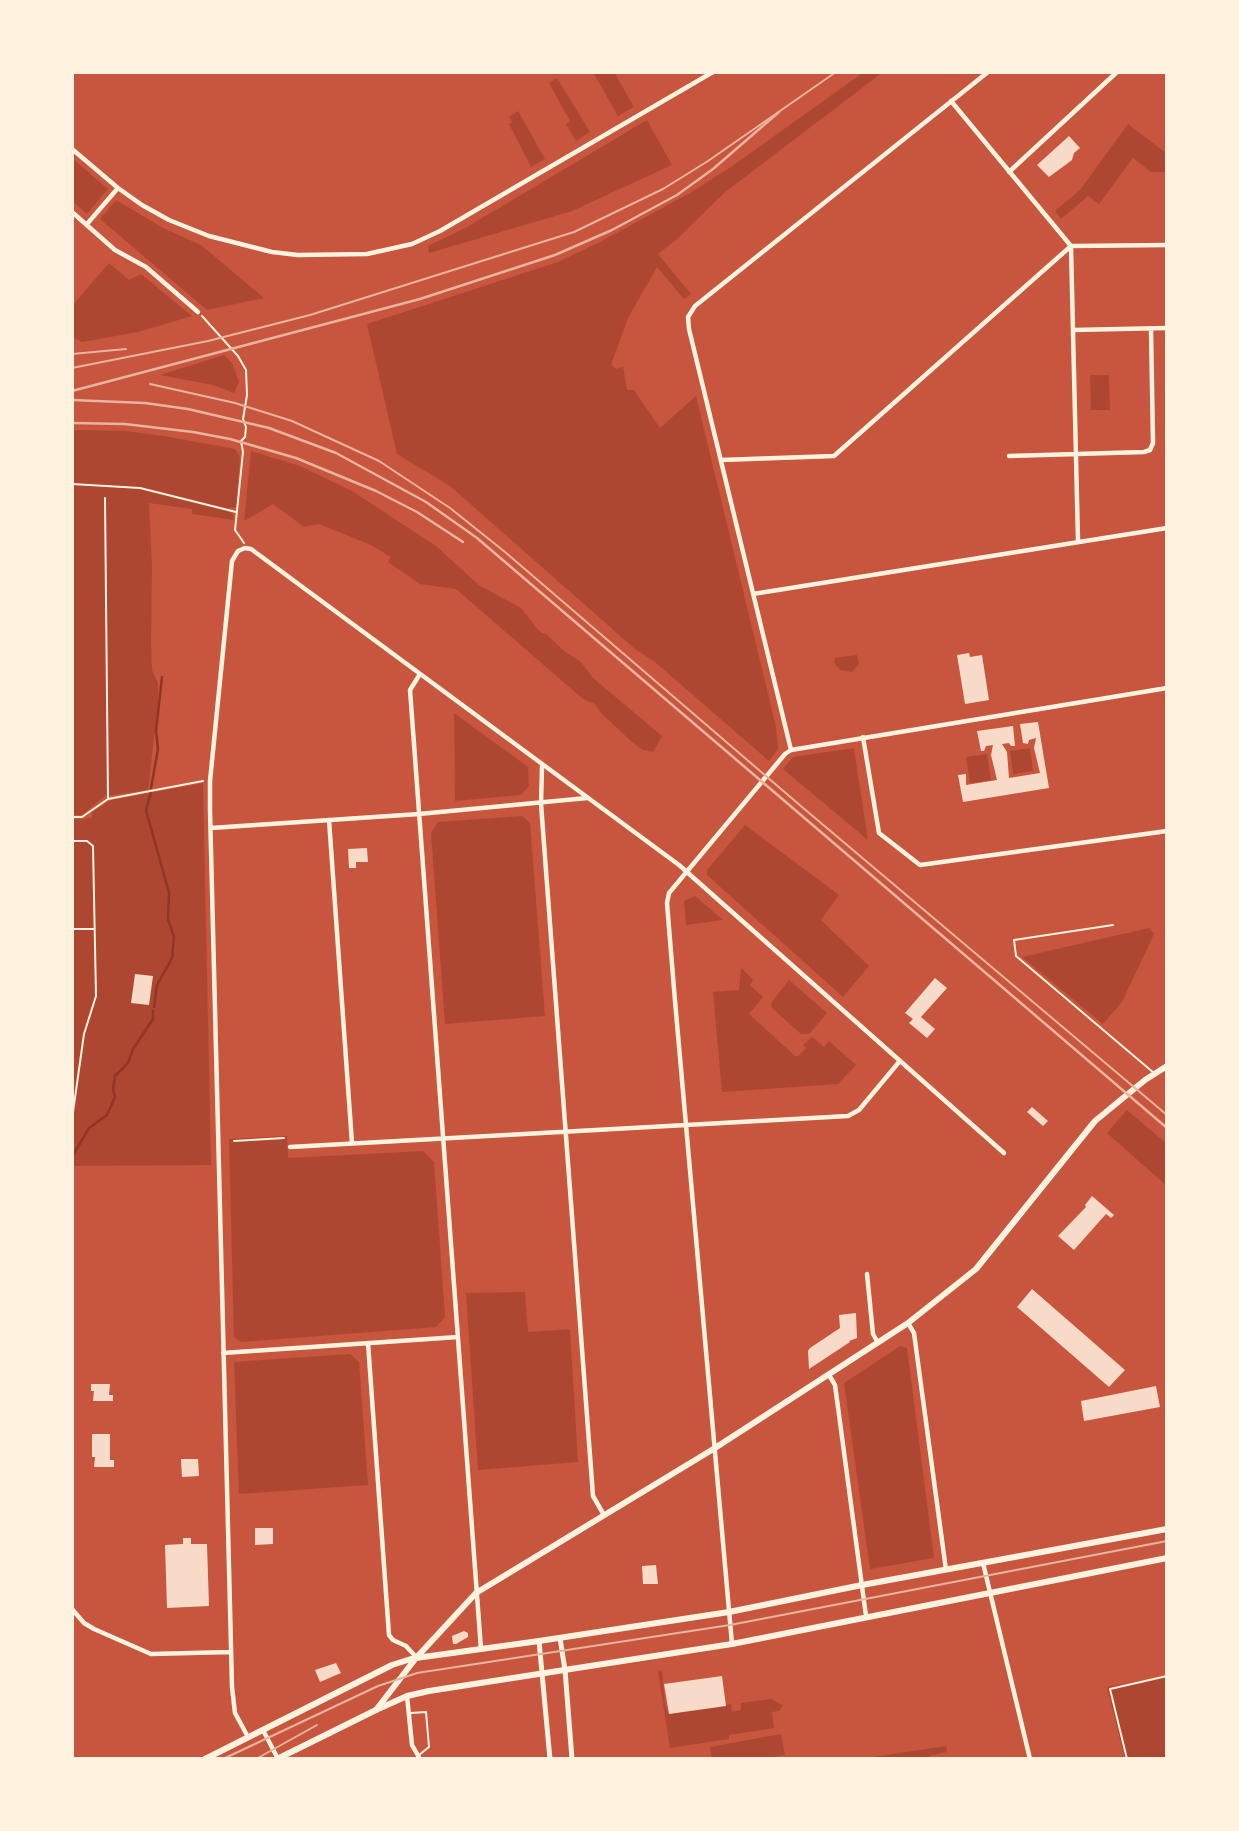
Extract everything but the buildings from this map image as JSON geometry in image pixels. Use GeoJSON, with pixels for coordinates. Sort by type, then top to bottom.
{"type":"FeatureCollection","features":[{"type":"Feature","properties":{"kind":"main road"},"geometry":{"type":"LineString","coordinates":[[376,1710],[416,1658],[477,1593],[829,1376],[908,1323],[976,1269],[1095,1121],[1167,1066]]}},
{"type":"Feature","properties":{"kind":"main road"},"geometry":{"type":"LineString","coordinates":[[205,1759],[392,1665],[416,1658],[729,1612],[1167,1529]]}},
{"type":"Feature","properties":{"kind":"main road"},"geometry":{"type":"LineString","coordinates":[[277,1759],[407,1696],[732,1644],[1167,1558]]}},
{"type":"Feature","properties":{"kind":"street"},"geometry":{"type":"LineString","coordinates":[[72,149],[142,205],[209,236],[272,252],[340,256],[394,249],[429,237],[713,72]]}},
{"type":"Feature","properties":{"kind":"street"},"geometry":{"type":"LineString","coordinates":[[791,750],[688,317],[691,310],[988,72]]}},
{"type":"Feature","properties":{"kind":"street"},"geometry":{"type":"LineString","coordinates":[[1009,172],[1117,72]]}},
{"type":"Feature","properties":{"kind":"street"},"geometry":{"type":"LineString","coordinates":[[951,101],[1070,246],[1079,541]]}},
{"type":"Feature","properties":{"kind":"street"},"geometry":{"type":"LineString","coordinates":[[87,224],[118,188]]}},
{"type":"Feature","properties":{"kind":"street"},"geometry":{"type":"LineString","coordinates":[[72,212],[115,250],[146,267],[198,312]]}},
{"type":"Feature","properties":{"kind":"street"},"geometry":{"type":"LineString","coordinates":[[721,460],[834,456],[1070,246],[1167,245]]}},
{"type":"Feature","properties":{"kind":"street"},"geometry":{"type":"LineString","coordinates":[[1073,330],[1167,328]]}},
{"type":"Feature","properties":{"kind":"street"},"geometry":{"type":"LineString","coordinates":[[1009,456],[1150,450],[1153,443],[1151,329]]}},
{"type":"Feature","properties":{"kind":"street"},"geometry":{"type":"LineString","coordinates":[[753,594],[1167,528]]}},
{"type":"Feature","properties":{"kind":"street"},"geometry":{"type":"LineString","coordinates":[[248,1737],[235,1713],[233,1703],[211,828],[211,781],[234,556],[245,548],[251,549],[686,871],[1004,1153]]}},
{"type":"Feature","properties":{"kind":"street"},"geometry":{"type":"LineString","coordinates":[[420,674],[410,690],[481,1649]]}},
{"type":"Feature","properties":{"kind":"street"},"geometry":{"type":"LineString","coordinates":[[732,1644],[667,903],[669,893],[791,750],[1167,688]]}},
{"type":"Feature","properties":{"kind":"street"},"geometry":{"type":"LineString","coordinates":[[863,737],[877,829],[881,836],[920,865],[1167,831]]}},
{"type":"Feature","properties":{"kind":"street"},"geometry":{"type":"LineString","coordinates":[[542,765],[541,804],[593,1496],[604,1515]]}},
{"type":"Feature","properties":{"kind":"street"},"geometry":{"type":"LineString","coordinates":[[211,828],[419,814],[587,798]]}},
{"type":"Feature","properties":{"kind":"street"},"geometry":{"type":"LineString","coordinates":[[329,820],[352,1143]]}},
{"type":"Feature","properties":{"kind":"street"},"geometry":{"type":"LineString","coordinates":[[290,1147],[848,1116],[859,1110],[899,1062]]}},
{"type":"Feature","properties":{"kind":"street"},"geometry":{"type":"LineString","coordinates":[[867,1274],[873,1334],[878,1343]]}},
{"type":"Feature","properties":{"kind":"street"},"geometry":{"type":"LineString","coordinates":[[908,1323],[914,1333],[946,1570]]}},
{"type":"Feature","properties":{"kind":"street"},"geometry":{"type":"LineString","coordinates":[[223,1353],[458,1337]]}},
{"type":"Feature","properties":{"kind":"street"},"geometry":{"type":"LineString","coordinates":[[368,1343],[389,1635],[416,1658]]}},
{"type":"Feature","properties":{"kind":"street"},"geometry":{"type":"LineString","coordinates":[[829,1376],[835,1385],[866,1616]]}},
{"type":"Feature","properties":{"kind":"street"},"geometry":{"type":"LineString","coordinates":[[984,1563],[1030,1759]]}},
{"type":"Feature","properties":{"kind":"street"},"geometry":{"type":"LineString","coordinates":[[72,1609],[94,1629],[151,1654],[231,1652]]}},
{"type":"Feature","properties":{"kind":"street"},"geometry":{"type":"LineString","coordinates":[[560,1638],[572,1759]]}},
{"type":"Feature","properties":{"kind":"street"},"geometry":{"type":"LineString","coordinates":[[539,1642],[550,1759]]}},
{"type":"Feature","properties":{"kind":"street"},"geometry":{"type":"LineString","coordinates":[[407,1696],[412,1745],[419,1757]]}},
{"type":"Feature","properties":{"kind":"street"},"geometry":{"type":"LineString","coordinates":[[263,1730],[277,1759]]}},
{"type":"Feature","properties":{"kind":"lane"},"geometry":{"type":"LineString","coordinates":[[1113,925],[1014,940],[1016,956],[1155,1074]]}},
{"type":"Feature","properties":{"kind":"lane"},"geometry":{"type":"LineString","coordinates":[[410,1713],[426,1712],[429,1747],[419,1757]]}},
{"type":"Feature","properties":{"kind":"path"},"geometry":{"type":"LineString","coordinates":[[198,312],[238,356],[246,370],[248,384],[243,419],[246,427],[245,437],[240,441],[243,456],[235,530],[245,548]]}},
{"type":"Feature","properties":{"kind":"path"},"geometry":{"type":"LineString","coordinates":[[72,484],[140,488],[237,512]]}},
{"type":"Feature","properties":{"kind":"path"},"geometry":{"type":"LineString","coordinates":[[106,498],[108,799]]}},
{"type":"Feature","properties":{"kind":"path"},"geometry":{"type":"LineString","coordinates":[[72,817],[82,817],[108,799],[206,781]]}},
{"type":"Feature","properties":{"kind":"path"},"geometry":{"type":"LineString","coordinates":[[72,841],[87,841],[93,846],[96,996],[84,1034],[72,1119]]}},
{"type":"Feature","properties":{"kind":"path"},"geometry":{"type":"LineString","coordinates":[[72,929],[94,929]]}},
{"type":"Feature","properties":{"kind":"path"},"geometry":{"type":"LineString","coordinates":[[72,1069],[78,1069]]}},
{"type":"Feature","properties":{"kind":"path"},"geometry":{"type":"LineString","coordinates":[[234,1141],[284,1138]]}},
{"type":"Feature","properties":{"kind":"path"},"geometry":{"type":"LineString","coordinates":[[1127,1759],[1110,1689],[1167,1676]]}},
{"type":"Feature","properties":{"kind":"shaded area"},"geometry":{"type":"Polygon","coordinates":[[[593,72],[614,72],[634,107],[618,116],[593,72]]]}},
{"type":"Feature","properties":{"kind":"shaded area"},"geometry":{"type":"Polygon","coordinates":[[[864,72],[883,72],[724,193],[658,254],[691,294],[684,299],[657,267],[628,318],[611,365],[616,369],[623,367],[627,390],[634,390],[660,428],[696,396],[776,727],[778,749],[769,761],[655,662],[635,649],[450,486],[397,454],[367,324],[558,262],[600,242],[690,193],[731,167],[864,72]]]}},
{"type":"Feature","properties":{"kind":"shaded area"},"geometry":{"type":"Polygon","coordinates":[[[557,78],[590,132],[576,141],[566,124],[570,121],[549,83],[557,78]]]}},
{"type":"Feature","properties":{"kind":"shaded area"},"geometry":{"type":"Polygon","coordinates":[[[518,111],[545,159],[531,167],[509,124],[512,122],[509,117],[518,111]]]}},
{"type":"Feature","properties":{"kind":"shaded area"},"geometry":{"type":"Polygon","coordinates":[[[647,120],[672,165],[572,211],[429,253],[428,246],[467,227],[647,120]]]}},
{"type":"Feature","properties":{"kind":"shaded area"},"geometry":{"type":"Polygon","coordinates":[[[1128,124],[1166,153],[1167,172],[1151,172],[1133,158],[1099,204],[1088,196],[1061,219],[1055,211],[1080,190],[1128,124]]]}},
{"type":"Feature","properties":{"kind":"shaded area"},"geometry":{"type":"Polygon","coordinates":[[[72,158],[108,189],[87,214],[72,201],[72,158]]]}},
{"type":"Feature","properties":{"kind":"shaded area"},"geometry":{"type":"Polygon","coordinates":[[[116,200],[165,229],[201,245],[264,298],[207,310],[100,219],[116,200]]]}},
{"type":"Feature","properties":{"kind":"shaded area"},"geometry":{"type":"Polygon","coordinates":[[[109,263],[129,280],[141,274],[192,316],[138,332],[82,342],[72,337],[72,306],[109,263]]]}},
{"type":"Feature","properties":{"kind":"shaded area"},"geometry":{"type":"Polygon","coordinates":[[[224,355],[232,363],[239,382],[234,393],[213,385],[160,375],[224,355]]]}},
{"type":"Feature","properties":{"kind":"shaded area"},"geometry":{"type":"Polygon","coordinates":[[[1090,375],[1109,375],[1110,410],[1091,410],[1090,375]]]}},
{"type":"Feature","properties":{"kind":"shaded area"},"geometry":{"type":"Polygon","coordinates":[[[72,430],[125,431],[164,436],[235,449],[240,457],[236,507],[229,508],[228,511],[233,514],[234,520],[192,514],[192,509],[149,503],[152,670],[158,683],[158,703],[148,790],[105,796],[82,815],[72,815],[72,430]]]}},
{"type":"Feature","properties":{"kind":"shaded area"},"geometry":{"type":"Polygon","coordinates":[[[251,451],[300,466],[352,491],[436,546],[480,586],[521,608],[540,632],[581,662],[593,678],[662,736],[653,752],[643,750],[632,742],[595,704],[583,699],[456,589],[420,584],[388,562],[391,557],[371,545],[319,524],[304,527],[273,504],[244,521],[251,451]]]}},
{"type":"Feature","properties":{"kind":"shaded area"},"geometry":{"type":"Polygon","coordinates":[[[857,655],[859,664],[852,672],[840,670],[835,664],[834,658],[857,655]]]}},
{"type":"Feature","properties":{"kind":"shaded area"},"geometry":{"type":"Polygon","coordinates":[[[454,713],[528,767],[529,786],[521,795],[455,801],[454,713]]]}},
{"type":"Feature","properties":{"kind":"shaded area"},"geometry":{"type":"Polygon","coordinates":[[[854,748],[868,840],[783,769],[793,757],[854,748]]]}},
{"type":"Feature","properties":{"kind":"shaded area"},"geometry":{"type":"Polygon","coordinates":[[[1030,748],[1033,771],[1013,774],[1010,751],[1030,748]]]}},
{"type":"Feature","properties":{"kind":"shaded area"},"geometry":{"type":"Polygon","coordinates":[[[987,754],[991,780],[970,783],[966,757],[987,754]]]}},
{"type":"Feature","properties":{"kind":"shaded area"},"geometry":{"type":"Polygon","coordinates":[[[203,783],[211,1165],[72,1166],[72,820],[92,818],[92,812],[111,800],[203,783]]]}},
{"type":"Feature","properties":{"kind":"shaded area"},"geometry":{"type":"Polygon","coordinates":[[[522,816],[530,823],[545,1016],[445,1024],[431,833],[438,822],[522,816]]]}},
{"type":"Feature","properties":{"kind":"shaded area"},"geometry":{"type":"Polygon","coordinates":[[[745,825],[839,895],[821,920],[869,966],[843,997],[707,875],[707,870],[745,825]]]}},
{"type":"Feature","properties":{"kind":"shaded area"},"geometry":{"type":"Polygon","coordinates":[[[695,896],[723,920],[686,925],[684,901],[695,896]]]}},
{"type":"Feature","properties":{"kind":"shaded area"},"geometry":{"type":"Polygon","coordinates":[[[1149,928],[1154,934],[1122,1002],[1103,1024],[1022,957],[1149,928]]]}},
{"type":"Feature","properties":{"kind":"shaded area"},"geometry":{"type":"Polygon","coordinates":[[[741,967],[753,980],[750,985],[763,997],[749,1014],[795,1056],[806,1048],[803,1045],[812,1037],[824,1047],[829,1041],[856,1065],[838,1084],[722,1092],[713,992],[739,990],[741,967]]]}},
{"type":"Feature","properties":{"kind":"shaded area"},"geometry":{"type":"Polygon","coordinates":[[[789,980],[827,1013],[810,1033],[801,1034],[772,1008],[771,1003],[789,980]]]}},
{"type":"Feature","properties":{"kind":"shaded area"},"geometry":{"type":"Polygon","coordinates":[[[1127,1110],[1167,1144],[1167,1186],[1107,1133],[1127,1110]]]}},
{"type":"Feature","properties":{"kind":"shaded area"},"geometry":{"type":"Polygon","coordinates":[[[287,1136],[288,1158],[423,1151],[434,1162],[445,1317],[436,1327],[241,1342],[234,1337],[229,1139],[287,1136]]]}},
{"type":"Feature","properties":{"kind":"shaded area"},"geometry":{"type":"Polygon","coordinates":[[[525,1292],[528,1332],[570,1329],[578,1462],[478,1470],[466,1293],[525,1292]]]}},
{"type":"Feature","properties":{"kind":"shaded area"},"geometry":{"type":"Polygon","coordinates":[[[900,1346],[907,1348],[934,1558],[870,1569],[844,1383],[900,1346]]]}},
{"type":"Feature","properties":{"kind":"shaded area"},"geometry":{"type":"Polygon","coordinates":[[[350,1354],[359,1362],[368,1485],[239,1494],[234,1362],[350,1354]]]}},
{"type":"Feature","properties":{"kind":"shaded area"},"geometry":{"type":"Polygon","coordinates":[[[662,1670],[665,1705],[669,1714],[731,1704],[732,1712],[741,1710],[741,1703],[771,1699],[783,1705],[779,1711],[772,1712],[774,1728],[729,1735],[729,1739],[670,1748],[658,1671],[662,1670]]]}},
{"type":"Feature","properties":{"kind":"shaded area"},"geometry":{"type":"Polygon","coordinates":[[[1167,1676],[1167,1759],[1125,1759],[1107,1687],[1167,1676]]]}},
{"type":"Feature","properties":{"kind":"shaded area"},"geometry":{"type":"Polygon","coordinates":[[[781,1734],[785,1755],[762,1759],[712,1759],[710,1747],[781,1734]]]}},
{"type":"Feature","properties":{"kind":"shaded area"},"geometry":{"type":"Polygon","coordinates":[[[946,1746],[947,1752],[929,1756],[929,1759],[860,1759],[946,1746]]]}},
{"type":"Feature","properties":{"kind":"waterway"},"geometry":{"type":"LineString","coordinates":[[151,788],[158,749],[156,731],[162,677]]}},
{"type":"Feature","properties":{"kind":"waterway"},"geometry":{"type":"LineString","coordinates":[[151,792],[146,810],[169,893],[168,919],[174,937],[172,958],[157,985],[154,1007]]}},
{"type":"Feature","properties":{"kind":"waterway"},"geometry":{"type":"LineString","coordinates":[[72,1157],[89,1128],[107,1115],[115,1097],[115,1076],[128,1063],[133,1049],[153,1019],[153,1011]]}},
{"type":"Feature","properties":{"kind":"tram line"},"geometry":{"type":"LineString","coordinates":[[72,368],[208,341],[310,315],[574,232],[663,189],[836,72]]}},
{"type":"Feature","properties":{"kind":"tram line"},"geometry":{"type":"LineString","coordinates":[[72,354],[126,349]]}},
{"type":"Feature","properties":{"kind":"tram line"},"geometry":{"type":"LineString","coordinates":[[150,384],[235,403],[292,421],[379,461],[450,508],[1167,1115]]}},
{"type":"Feature","properties":{"kind":"tram line"},"geometry":{"type":"LineString","coordinates":[[223,1759],[378,1686],[417,1673],[730,1625],[1167,1541]]}},
{"type":"Feature","properties":{"kind":"tram line"},"geometry":{"type":"LineString","coordinates":[[256,1759],[317,1725]]}},
{"type":"Feature","properties":{"kind":"railway"},"geometry":{"type":"LineString","coordinates":[[72,391],[420,299],[555,255],[612,230],[677,195],[713,169],[779,112]]}},
{"type":"Feature","properties":{"kind":"railway"},"geometry":{"type":"LineString","coordinates":[[72,400],[145,403],[188,409],[269,428],[336,453],[426,502],[477,538],[1167,1128]]}},
{"type":"Feature","properties":{"kind":"railway"},"geometry":{"type":"LineString","coordinates":[[72,423],[125,424],[193,432],[230,439],[296,458],[376,491],[417,512],[463,542]]}}]}
